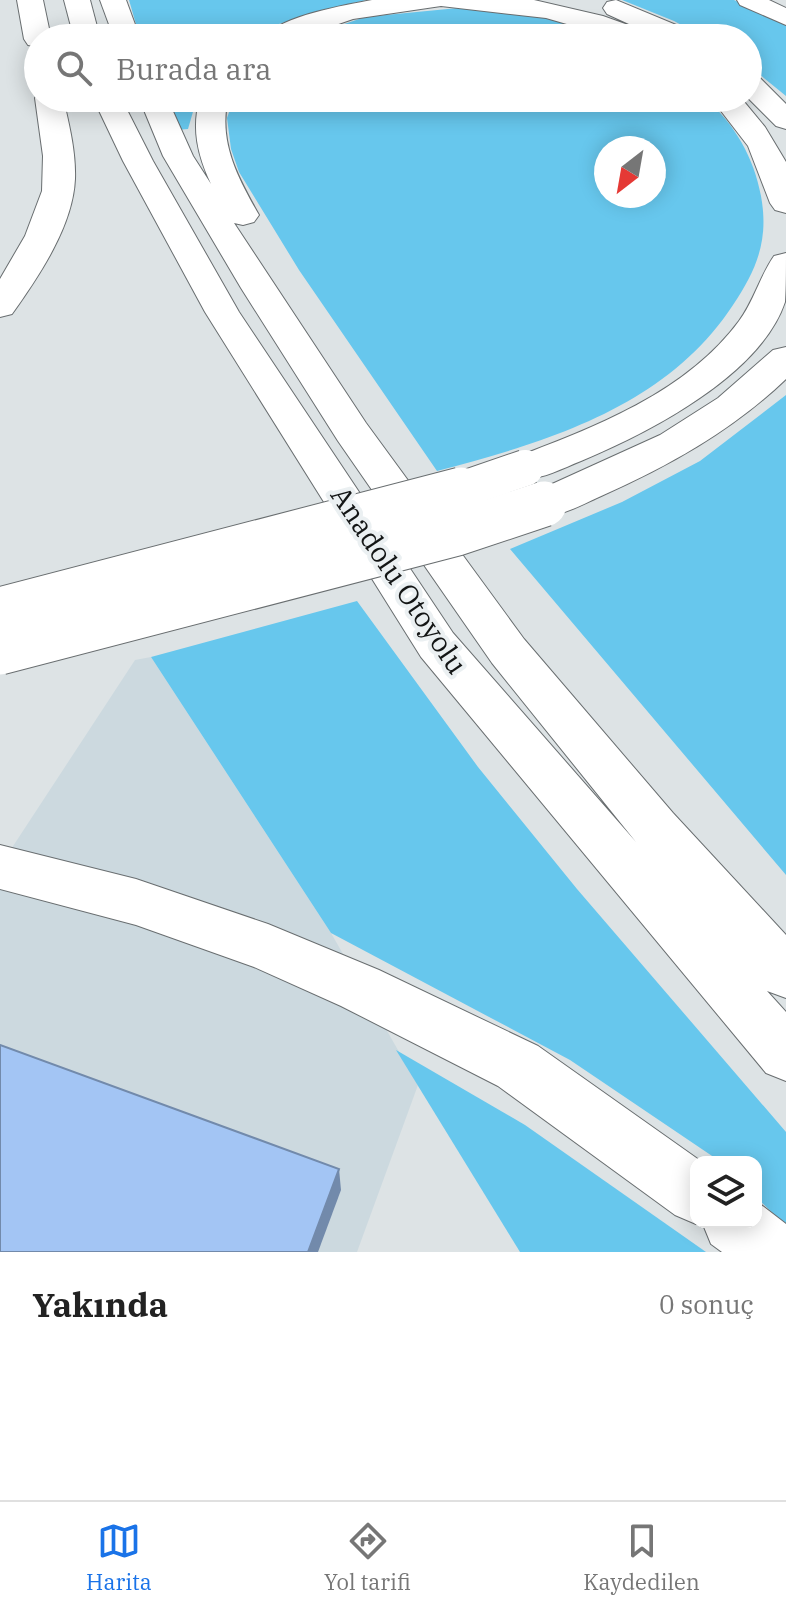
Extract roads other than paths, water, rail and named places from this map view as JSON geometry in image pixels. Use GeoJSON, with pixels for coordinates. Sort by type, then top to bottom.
{"type":"FeatureCollection","features":[{"type":"Feature","properties":{"kind":"highway"},"geometry":{"type":"LineString","coordinates":[[30,0],[35,24]]}},
{"type":"Feature","properties":{"kind":"highway"},"geometry":{"type":"LineString","coordinates":[[77,0],[83,24]]}},
{"type":"Feature","properties":{"kind":"highway"},"geometry":{"type":"LineString","coordinates":[[113,0],[122,24]]}},
{"type":"Feature","properties":{"kind":"highway"},"geometry":{"type":"LineString","coordinates":[[308,24],[355,10],[432,0]]}},
{"type":"Feature","properties":{"kind":"highway"},"geometry":{"type":"LineString","coordinates":[[450,0],[543,7],[605,24]]}},
{"type":"Feature","properties":{"kind":"highway"},"geometry":{"type":"LineString","coordinates":[[594,0],[657,24]]}},
{"type":"Feature","properties":{"kind":"highway"},"geometry":{"type":"LineString","coordinates":[[762,96],[786,120]]}},
{"type":"Feature","properties":{"kind":"highway"},"geometry":{"type":"LineString","coordinates":[[0,307],[41,237],[58,191],[57,147],[51,112]]}},
{"type":"Feature","properties":{"kind":"highway","name":"Anadolu Otoyolu"},"geometry":{"type":"LineString","coordinates":[[114,112],[222,312],[437,645],[786,1054]]}},
{"type":"Feature","properties":{"kind":"highway","name":"Anadolu Otoyolu"},"geometry":{"type":"LineString","coordinates":[[159,112],[178,156],[258,288],[352,432],[508,651],[655,828],[786,973]]}},
{"type":"Feature","properties":{"kind":"highway"},"geometry":{"type":"LineString","coordinates":[[211,112],[210,135],[221,177],[264,253],[352,432]]}},
{"type":"Feature","properties":{"kind":"highway"},"geometry":{"type":"LineString","coordinates":[[740,112],[761,142],[777,173],[786,203]]}},
{"type":"Feature","properties":{"kind":"highway"},"geometry":{"type":"LineString","coordinates":[[0,652],[457,533],[534,486],[593,442],[684,390],[725,359],[750,331],[770,299],[786,263]]}},
{"type":"Feature","properties":{"kind":"highway"},"geometry":{"type":"LineString","coordinates":[[0,610],[432,500],[632,468],[703,429],[764,381],[786,358]]}},
{"type":"Feature","properties":{"kind":"highway"},"geometry":{"type":"LineString","coordinates":[[0,867],[136,902],[268,948],[360,988],[518,1066],[690,1190]]}},
{"type":"Feature","properties":{"kind":"highway"},"geometry":{"type":"LineString","coordinates":[[741,1228],[772,1252]]}},
{"type":"Feature","properties":{"kind":"street"},"geometry":{"type":"LineString","coordinates":[[749,0],[786,17]]}}]}
